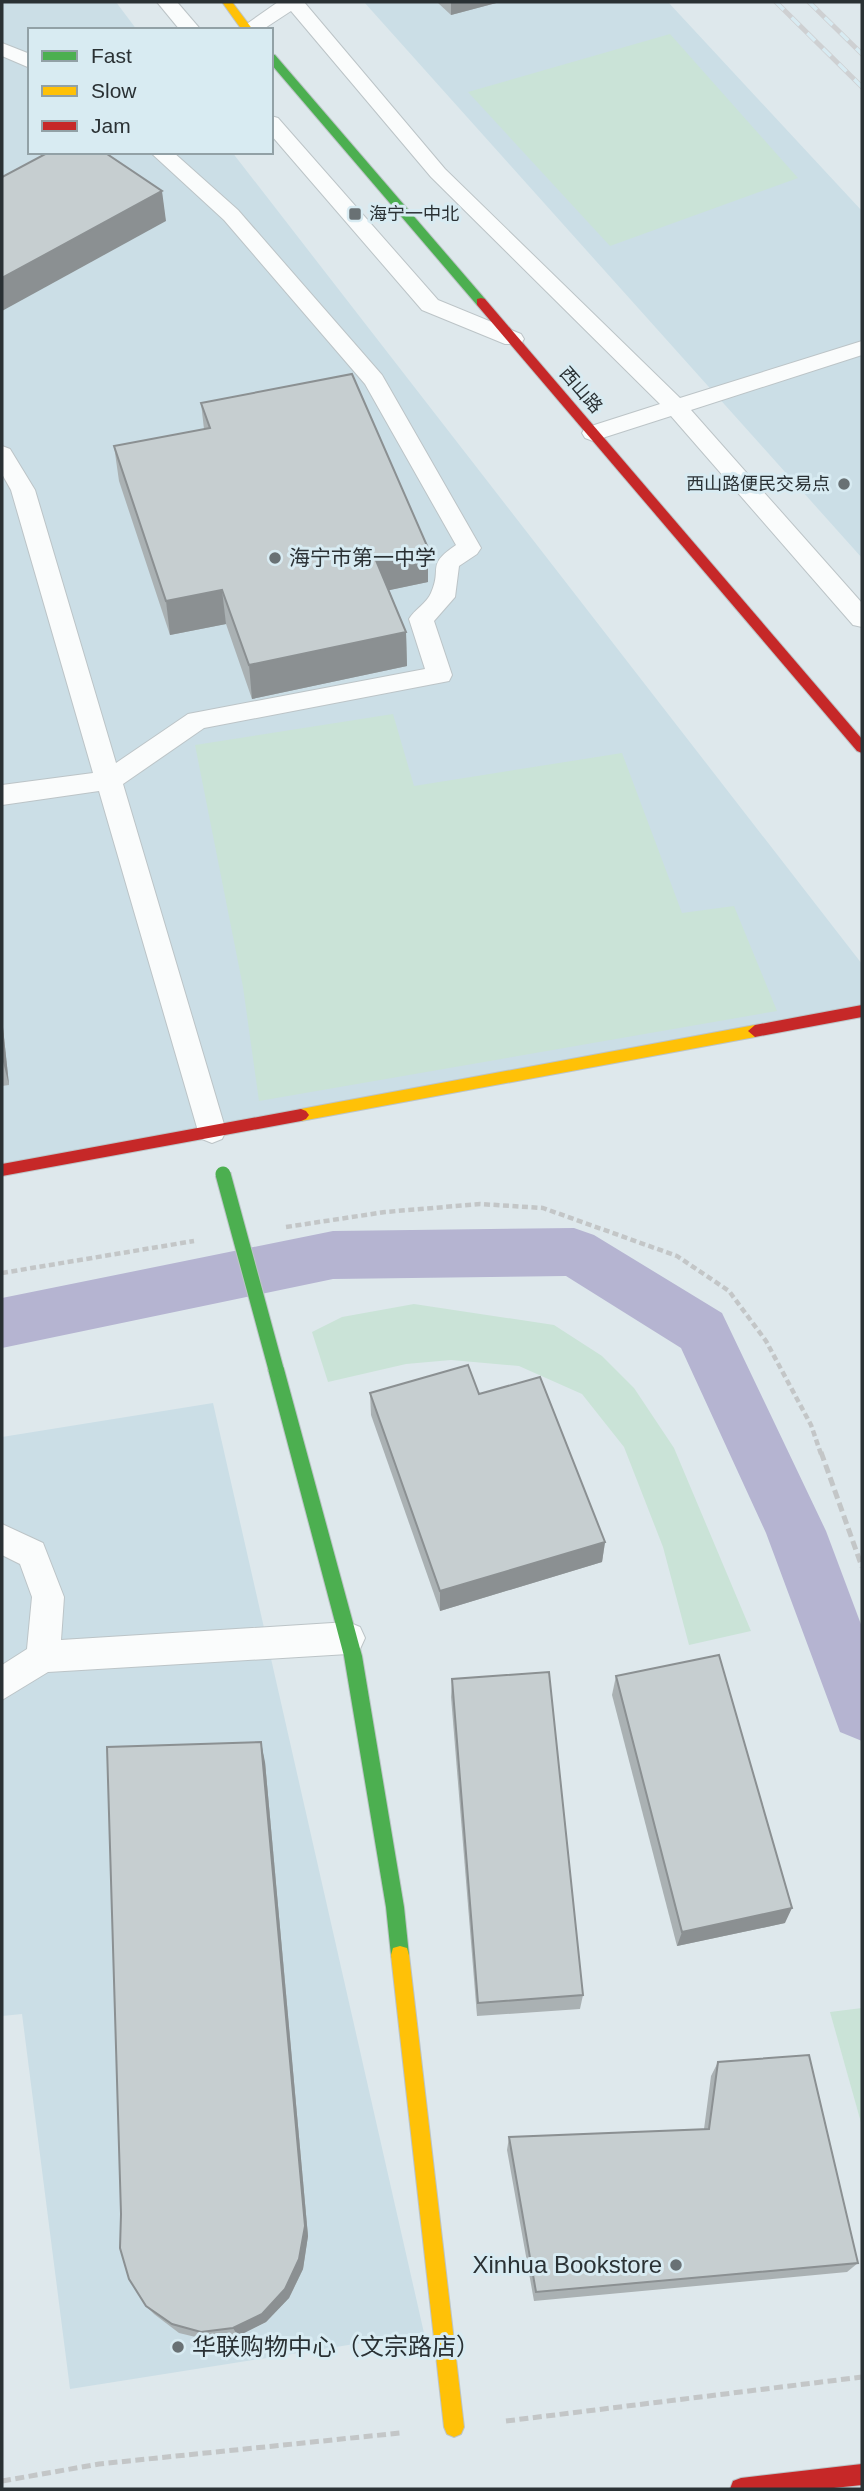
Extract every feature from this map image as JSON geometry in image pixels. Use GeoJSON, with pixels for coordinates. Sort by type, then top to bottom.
{"type":"FeatureCollection","features":[{"type":"Feature","properties":{"kind":"street"},"geometry":{"type":"LineString","coordinates":[[227,2],[246,28]]}},
{"type":"Feature","properties":{"kind":"street","name":"西山路"},"geometry":{"type":"LineString","coordinates":[[273,59],[862,748]]}},
{"type":"Feature","properties":{"kind":"street"},"geometry":{"type":"LineString","coordinates":[[2,1170],[219,1155],[862,1011]]}},
{"type":"Feature","properties":{"kind":"street"},"geometry":{"type":"LineString","coordinates":[[219,1155],[348,1638],[395,1908],[454,2427]]}},
{"type":"Feature","properties":{"kind":"street"},"geometry":{"type":"LineString","coordinates":[[741,2489],[862,2474]]}},
{"type":"Feature","properties":{"kind":"lane"},"geometry":{"type":"LineString","coordinates":[[167,2],[189,28]]}},
{"type":"Feature","properties":{"kind":"lane"},"geometry":{"type":"LineString","coordinates":[[251,28],[293,2],[438,173],[676,407],[862,619]]}},
{"type":"Feature","properties":{"kind":"lane"},"geometry":{"type":"LineString","coordinates":[[2,49],[28,61]]}},
{"type":"Feature","properties":{"kind":"lane"},"geometry":{"type":"LineString","coordinates":[[273,124],[430,305],[513,339]]}},
{"type":"Feature","properties":{"kind":"lane"},"geometry":{"type":"LineString","coordinates":[[2,795],[110,780],[197,720],[440,674],[421,619],[443,597],[448,562],[469,548],[374,380],[232,215],[162,154]]}},
{"type":"Feature","properties":{"kind":"lane"},"geometry":{"type":"LineString","coordinates":[[593,433],[862,348]]}},
{"type":"Feature","properties":{"kind":"lane"},"geometry":{"type":"LineString","coordinates":[[2,454],[23,490],[219,1155]]}},
{"type":"Feature","properties":{"kind":"lane"},"geometry":{"type":"LineString","coordinates":[[2,1539],[32,1555],[48,1597],[43,1657]]}},
{"type":"Feature","properties":{"kind":"lane"},"geometry":{"type":"LineString","coordinates":[[2,1684],[43,1657],[348,1638]]}},
{"type":"Feature","properties":{"kind":"path"},"geometry":{"type":"LineString","coordinates":[[274,1229],[385,1212],[480,1204],[543,1208],[677,1256],[729,1292],[766,1341],[811,1425],[862,1567]]}},
{"type":"Feature","properties":{"kind":"path"},"geometry":{"type":"LineString","coordinates":[[2,1273],[205,1239]]}},
{"type":"Feature","properties":{"kind":"path"},"geometry":{"type":"LineString","coordinates":[[2,2481],[99,2464],[454,2427],[862,2377]]}},
{"type":"Feature","properties":{"kind":"shaded area","name":"海宁市第一中学"},"geometry":{"type":"Polygon","coordinates":[[[2,2],[116,2],[136,28],[28,28],[28,154],[234,154],[862,964],[862,1018],[167,1136],[2,1167],[2,2]]]}},
{"type":"Feature","properties":{"kind":"shaded area"},"geometry":{"type":"Polygon","coordinates":[[[364,2],[668,2],[862,211],[862,558],[364,2]]]}},
{"type":"Feature","properties":{"kind":"shaded area"},"geometry":{"type":"Polygon","coordinates":[[[213,1403],[424,2333],[70,2389],[22,2014],[2,2016],[2,1437],[213,1403]]]}},
{"type":"Feature","properties":{"kind":"green space"},"geometry":{"type":"Polygon","coordinates":[[[670,34],[798,178],[610,246],[468,92],[670,34]]]}},
{"type":"Feature","properties":{"kind":"green space"},"geometry":{"type":"Polygon","coordinates":[[[393,714],[414,786],[622,753],[682,913],[734,906],[777,1011],[259,1101],[243,987],[195,745],[393,714]]]}},
{"type":"Feature","properties":{"kind":"green space"},"geometry":{"type":"Polygon","coordinates":[[[414,1304],[554,1325],[602,1356],[634,1388],[674,1448],[751,1631],[689,1645],[663,1547],[624,1447],[582,1394],[519,1366],[451,1360],[406,1364],[328,1382],[312,1332],[342,1317],[414,1304]]]}},
{"type":"Feature","properties":{"kind":"green space"},"geometry":{"type":"Polygon","coordinates":[[[862,2008],[862,2126],[830,2012],[862,2008]]]}},
{"type":"Feature","properties":{"kind":"building"},"geometry":{"type":"Polygon","coordinates":[[[45,154],[107,154],[162,191],[2,278],[2,177],[45,154]]]}},
{"type":"Feature","properties":{"kind":"building"},"geometry":{"type":"Polygon","coordinates":[[[352,374],[428,548],[375,558],[406,632],[249,665],[222,590],[166,601],[114,446],[210,428],[201,403],[352,374]]]}},
{"type":"Feature","properties":{"kind":"building"},"geometry":{"type":"Polygon","coordinates":[[[468,1365],[479,1394],[540,1377],[605,1542],[440,1591],[370,1393],[468,1365]]]}},
{"type":"Feature","properties":{"kind":"building"},"geometry":{"type":"Polygon","coordinates":[[[719,1655],[792,1908],[682,1932],[616,1676],[719,1655]]]}},
{"type":"Feature","properties":{"kind":"building"},"geometry":{"type":"Polygon","coordinates":[[[549,1672],[583,1995],[478,2003],[452,1679],[549,1672]]]}},
{"type":"Feature","properties":{"kind":"building"},"geometry":{"type":"Polygon","coordinates":[[[261,1742],[305,2226],[299,2259],[285,2289],[262,2314],[233,2328],[201,2332],[172,2324],[146,2306],[129,2279],[120,2248],[107,1747],[261,1742]]]}},
{"type":"Feature","properties":{"kind":"building"},"geometry":{"type":"Polygon","coordinates":[[[809,2055],[858,2263],[536,2292],[509,2137],[709,2129],[718,2062],[809,2055]]]}},
{"type":"Feature","properties":{"kind":"waterway"},"geometry":{"type":"LineString","coordinates":[[2,1323],[333,1255],[574,1252],[702,1331],[796,1531],[862,1711]]}},
{"type":"Feature","properties":{"kind":"railway"},"geometry":{"type":"LineString","coordinates":[[776,2],[862,87]]}},
{"type":"Feature","properties":{"kind":"railway"},"geometry":{"type":"LineString","coordinates":[[809,2],[862,54]]}},
{"type":"Feature","properties":{"kind":"traffic: fast"},"geometry":{"type":"LineString","coordinates":[[273,59],[481,302]]}},
{"type":"Feature","properties":{"kind":"traffic: fast"},"geometry":{"type":"LineString","coordinates":[[223,1174],[276,1369]]}},
{"type":"Feature","properties":{"kind":"traffic: fast"},"geometry":{"type":"LineString","coordinates":[[276,1369],[353,1656],[395,1907],[400,1955]]}},
{"type":"Feature","properties":{"kind":"traffic: slow"},"geometry":{"type":"LineString","coordinates":[[227,2],[246,28]]}},
{"type":"Feature","properties":{"kind":"traffic: slow"},"geometry":{"type":"LineString","coordinates":[[301,1115],[755,1031]]}},
{"type":"Feature","properties":{"kind":"traffic: slow"},"geometry":{"type":"LineString","coordinates":[[400,1955],[454,2427]]}},
{"type":"Feature","properties":{"kind":"traffic: jam"},"geometry":{"type":"LineString","coordinates":[[481,302],[862,748]]}},
{"type":"Feature","properties":{"kind":"traffic: jam"},"geometry":{"type":"LineString","coordinates":[[755,1031],[862,1011]]}},
{"type":"Feature","properties":{"kind":"traffic: jam"},"geometry":{"type":"LineString","coordinates":[[2,1170],[301,1115]]}},
{"type":"Feature","properties":{"kind":"traffic: jam"},"geometry":{"type":"LineString","coordinates":[[741,2489],[862,2474]]}},
{"type":"Feature","properties":{"kind":"place","name":"海宁一中北"},"geometry":{"type":"Point","coordinates":[355,214]}},
{"type":"Feature","properties":{"kind":"place","name":"西山路便民交易点"},"geometry":{"type":"Point","coordinates":[844,484]}},
{"type":"Feature","properties":{"kind":"place","name":"海宁市第一中学"},"geometry":{"type":"Point","coordinates":[275,558]}},
{"type":"Feature","properties":{"kind":"place","name":"Xinhua Bookstore"},"geometry":{"type":"Point","coordinates":[676,2265]}},
{"type":"Feature","properties":{"kind":"place","name":"华联购物中心（文宗路店）"},"geometry":{"type":"Point","coordinates":[178,2347]}}]}
